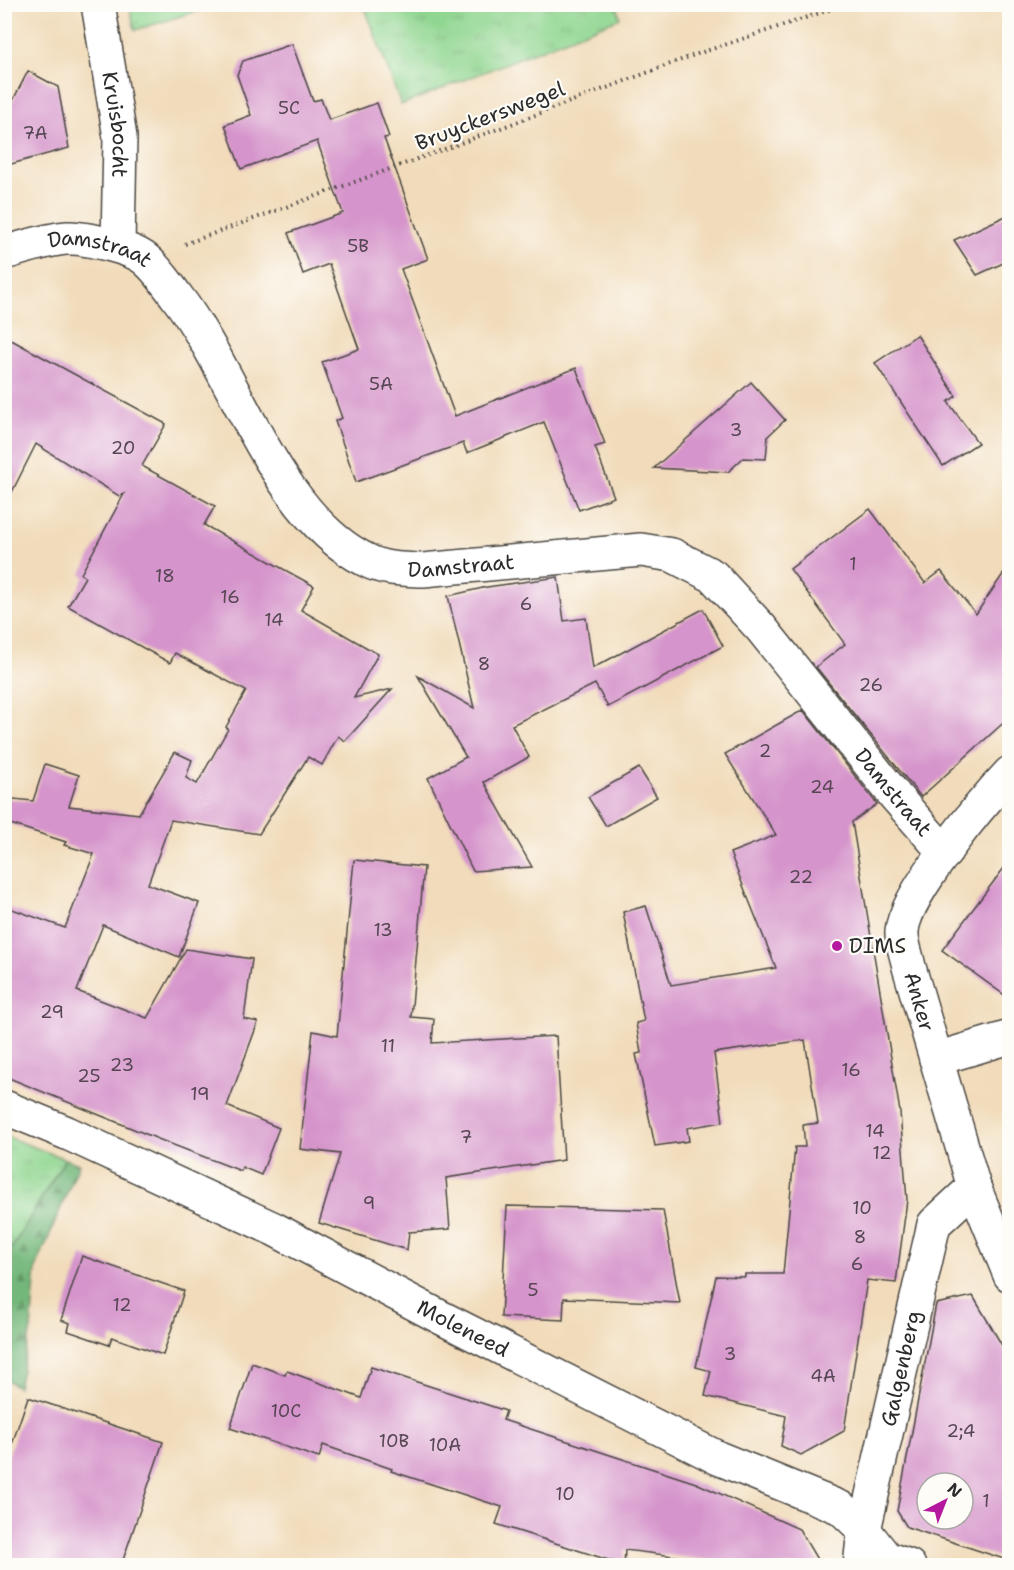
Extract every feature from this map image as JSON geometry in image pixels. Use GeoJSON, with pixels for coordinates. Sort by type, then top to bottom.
{"type":"FeatureCollection","features":[{"type":"Feature","properties":{"kind":"street","name":"Kruisbocht"},"geometry":{"type":"LineString","coordinates":[[98,4],[120,137],[131,252]]}},
{"type":"Feature","properties":{"kind":"street","name":"Damstraat"},"geometry":{"type":"LineString","coordinates":[[4,252],[67,238],[131,252],[190,315],[279,473],[305,509],[339,545],[367,561],[392,569],[423,570],[641,550],[672,555],[713,576],[761,628],[896,797],[945,853]]}},
{"type":"Feature","properties":{"kind":"street","name":"Anker"},"geometry":{"type":"LineString","coordinates":[[1010,773],[992,791],[921,884],[902,931],[909,967],[974,1187],[1010,1275]]}},
{"type":"Feature","properties":{"kind":"street"},"geometry":{"type":"LineString","coordinates":[[936,1059],[1010,1037]]}},
{"type":"Feature","properties":{"kind":"street","name":"Moleneed"},"geometry":{"type":"LineString","coordinates":[[4,1107],[67,1133],[274,1229],[440,1317],[718,1458],[841,1508],[864,1530],[885,1558],[909,1566]]}},
{"type":"Feature","properties":{"kind":"street","name":"Galgenberg"},"geometry":{"type":"LineString","coordinates":[[860,1566],[864,1530],[934,1224],[974,1187]]}},
{"type":"Feature","properties":{"kind":"path","name":"Bruyckerswegel"},"geometry":{"type":"LineString","coordinates":[[131,252],[461,143],[694,55],[847,4]]}},
{"type":"Feature","properties":{"kind":"green space"},"geometry":{"type":"Polygon","coordinates":[[[129,4],[217,5],[135,30],[129,4]]]}},
{"type":"Feature","properties":{"kind":"green space"},"geometry":{"type":"Polygon","coordinates":[[[364,5],[617,5],[620,18],[401,105],[364,5]]]}},
{"type":"Feature","properties":{"kind":"green space"},"geometry":{"type":"Polygon","coordinates":[[[5,1136],[65,1159],[5,1259],[5,1136]]]}},
{"type":"Feature","properties":{"kind":"green space"},"geometry":{"type":"Polygon","coordinates":[[[65,1159],[79,1164],[36,1268],[31,1330],[18,1387],[5,1379],[5,1259],[65,1159]]]}},
{"type":"Feature","properties":{"kind":"building"},"geometry":{"type":"Polygon","coordinates":[[[292,44],[313,101],[321,99],[329,120],[377,103],[389,137],[384,138],[428,259],[401,269],[455,416],[576,368],[605,444],[595,447],[614,497],[579,510],[544,422],[467,453],[463,443],[356,482],[335,421],[342,418],[322,362],[359,349],[329,264],[303,274],[288,233],[343,213],[317,141],[241,169],[225,125],[251,115],[237,75],[243,61],[292,44]]]}},
{"type":"Feature","properties":{"kind":"building"},"geometry":{"type":"Polygon","coordinates":[[[28,71],[58,87],[69,148],[4,166],[4,118],[28,71]]]}},
{"type":"Feature","properties":{"kind":"building"},"geometry":{"type":"Polygon","coordinates":[[[1010,214],[1010,260],[977,275],[954,240],[1010,214]]]}},
{"type":"Feature","properties":{"kind":"building"},"geometry":{"type":"Polygon","coordinates":[[[917,335],[956,396],[948,402],[978,443],[943,466],[875,363],[917,335]]]}},
{"type":"Feature","properties":{"kind":"building"},"geometry":{"type":"Polygon","coordinates":[[[4,336],[166,424],[142,466],[215,506],[204,525],[314,586],[301,610],[378,654],[354,698],[392,689],[345,741],[338,736],[322,765],[308,757],[259,834],[171,820],[148,884],[199,903],[179,957],[103,925],[77,991],[147,1018],[186,949],[252,959],[244,1019],[258,1022],[227,1106],[279,1128],[261,1175],[242,1167],[241,1171],[163,1141],[4,1076],[4,906],[65,928],[94,854],[64,845],[66,842],[4,822],[4,798],[33,801],[45,764],[79,775],[69,806],[139,814],[175,752],[192,760],[186,778],[197,784],[246,691],[175,653],[170,663],[68,606],[85,577],[81,574],[124,494],[119,496],[36,444],[4,508],[4,336]]]}},
{"type":"Feature","properties":{"kind":"building"},"geometry":{"type":"Polygon","coordinates":[[[751,382],[785,420],[768,436],[766,459],[743,458],[728,472],[654,468],[751,382]]]}},
{"type":"Feature","properties":{"kind":"building"},"geometry":{"type":"Polygon","coordinates":[[[870,509],[925,583],[941,571],[976,614],[1010,564],[1010,717],[921,797],[816,667],[845,644],[790,569],[870,509]]]}},
{"type":"Feature","properties":{"kind":"building"},"geometry":{"type":"Polygon","coordinates":[[[558,577],[564,621],[586,618],[593,668],[703,609],[723,646],[608,707],[595,684],[512,725],[529,757],[484,782],[532,867],[473,871],[428,778],[466,757],[418,676],[474,708],[448,596],[487,587],[558,577]]]}},
{"type":"Feature","properties":{"kind":"building"},"geometry":{"type":"Polygon","coordinates":[[[803,710],[877,804],[852,822],[900,1112],[907,1200],[896,1283],[867,1280],[844,1431],[801,1455],[781,1446],[786,1416],[705,1396],[711,1371],[696,1367],[716,1276],[745,1277],[745,1274],[783,1274],[795,1147],[805,1147],[803,1125],[818,1123],[805,1040],[714,1053],[723,1122],[687,1128],[689,1141],[655,1146],[636,1054],[641,1053],[636,1023],[644,1021],[623,912],[646,906],[671,985],[776,968],[730,853],[776,835],[725,754],[803,710]]]}},
{"type":"Feature","properties":{"kind":"building"},"geometry":{"type":"Polygon","coordinates":[[[639,768],[657,797],[606,826],[588,797],[639,768]]]}},
{"type":"Feature","properties":{"kind":"building"},"geometry":{"type":"Polygon","coordinates":[[[354,860],[424,867],[411,1017],[434,1019],[432,1043],[556,1036],[564,1160],[446,1178],[450,1229],[409,1232],[407,1250],[319,1223],[340,1154],[300,1149],[313,1031],[337,1036],[354,860]]]}},
{"type":"Feature","properties":{"kind":"building"},"geometry":{"type":"Polygon","coordinates":[[[1010,860],[1010,999],[942,950],[1010,860]]]}},
{"type":"Feature","properties":{"kind":"building"},"geometry":{"type":"Polygon","coordinates":[[[507,1206],[663,1210],[680,1303],[564,1298],[563,1320],[501,1317],[507,1206]]]}},
{"type":"Feature","properties":{"kind":"building"},"geometry":{"type":"Polygon","coordinates":[[[82,1256],[184,1291],[163,1355],[112,1337],[109,1345],[68,1331],[70,1323],[61,1320],[82,1256]]]}},
{"type":"Feature","properties":{"kind":"building"},"geometry":{"type":"Polygon","coordinates":[[[973,1296],[1010,1359],[1010,1561],[919,1531],[975,1531],[975,1471],[915,1471],[915,1530],[907,1527],[897,1511],[936,1304],[973,1296]]]}},
{"type":"Feature","properties":{"kind":"building"},"geometry":{"type":"Polygon","coordinates":[[[252,1363],[285,1375],[287,1371],[361,1398],[371,1367],[506,1411],[503,1420],[696,1483],[799,1529],[821,1566],[755,1566],[625,1550],[624,1565],[496,1524],[502,1507],[391,1471],[392,1469],[323,1445],[319,1458],[230,1428],[252,1363]]]}},
{"type":"Feature","properties":{"kind":"building"},"geometry":{"type":"Polygon","coordinates":[[[28,1397],[163,1442],[121,1566],[4,1566],[4,1468],[28,1397]]]}},
{"type":"Feature","properties":{"kind":"place","name":"DIMS"},"geometry":{"type":"Point","coordinates":[837,946]}}]}
